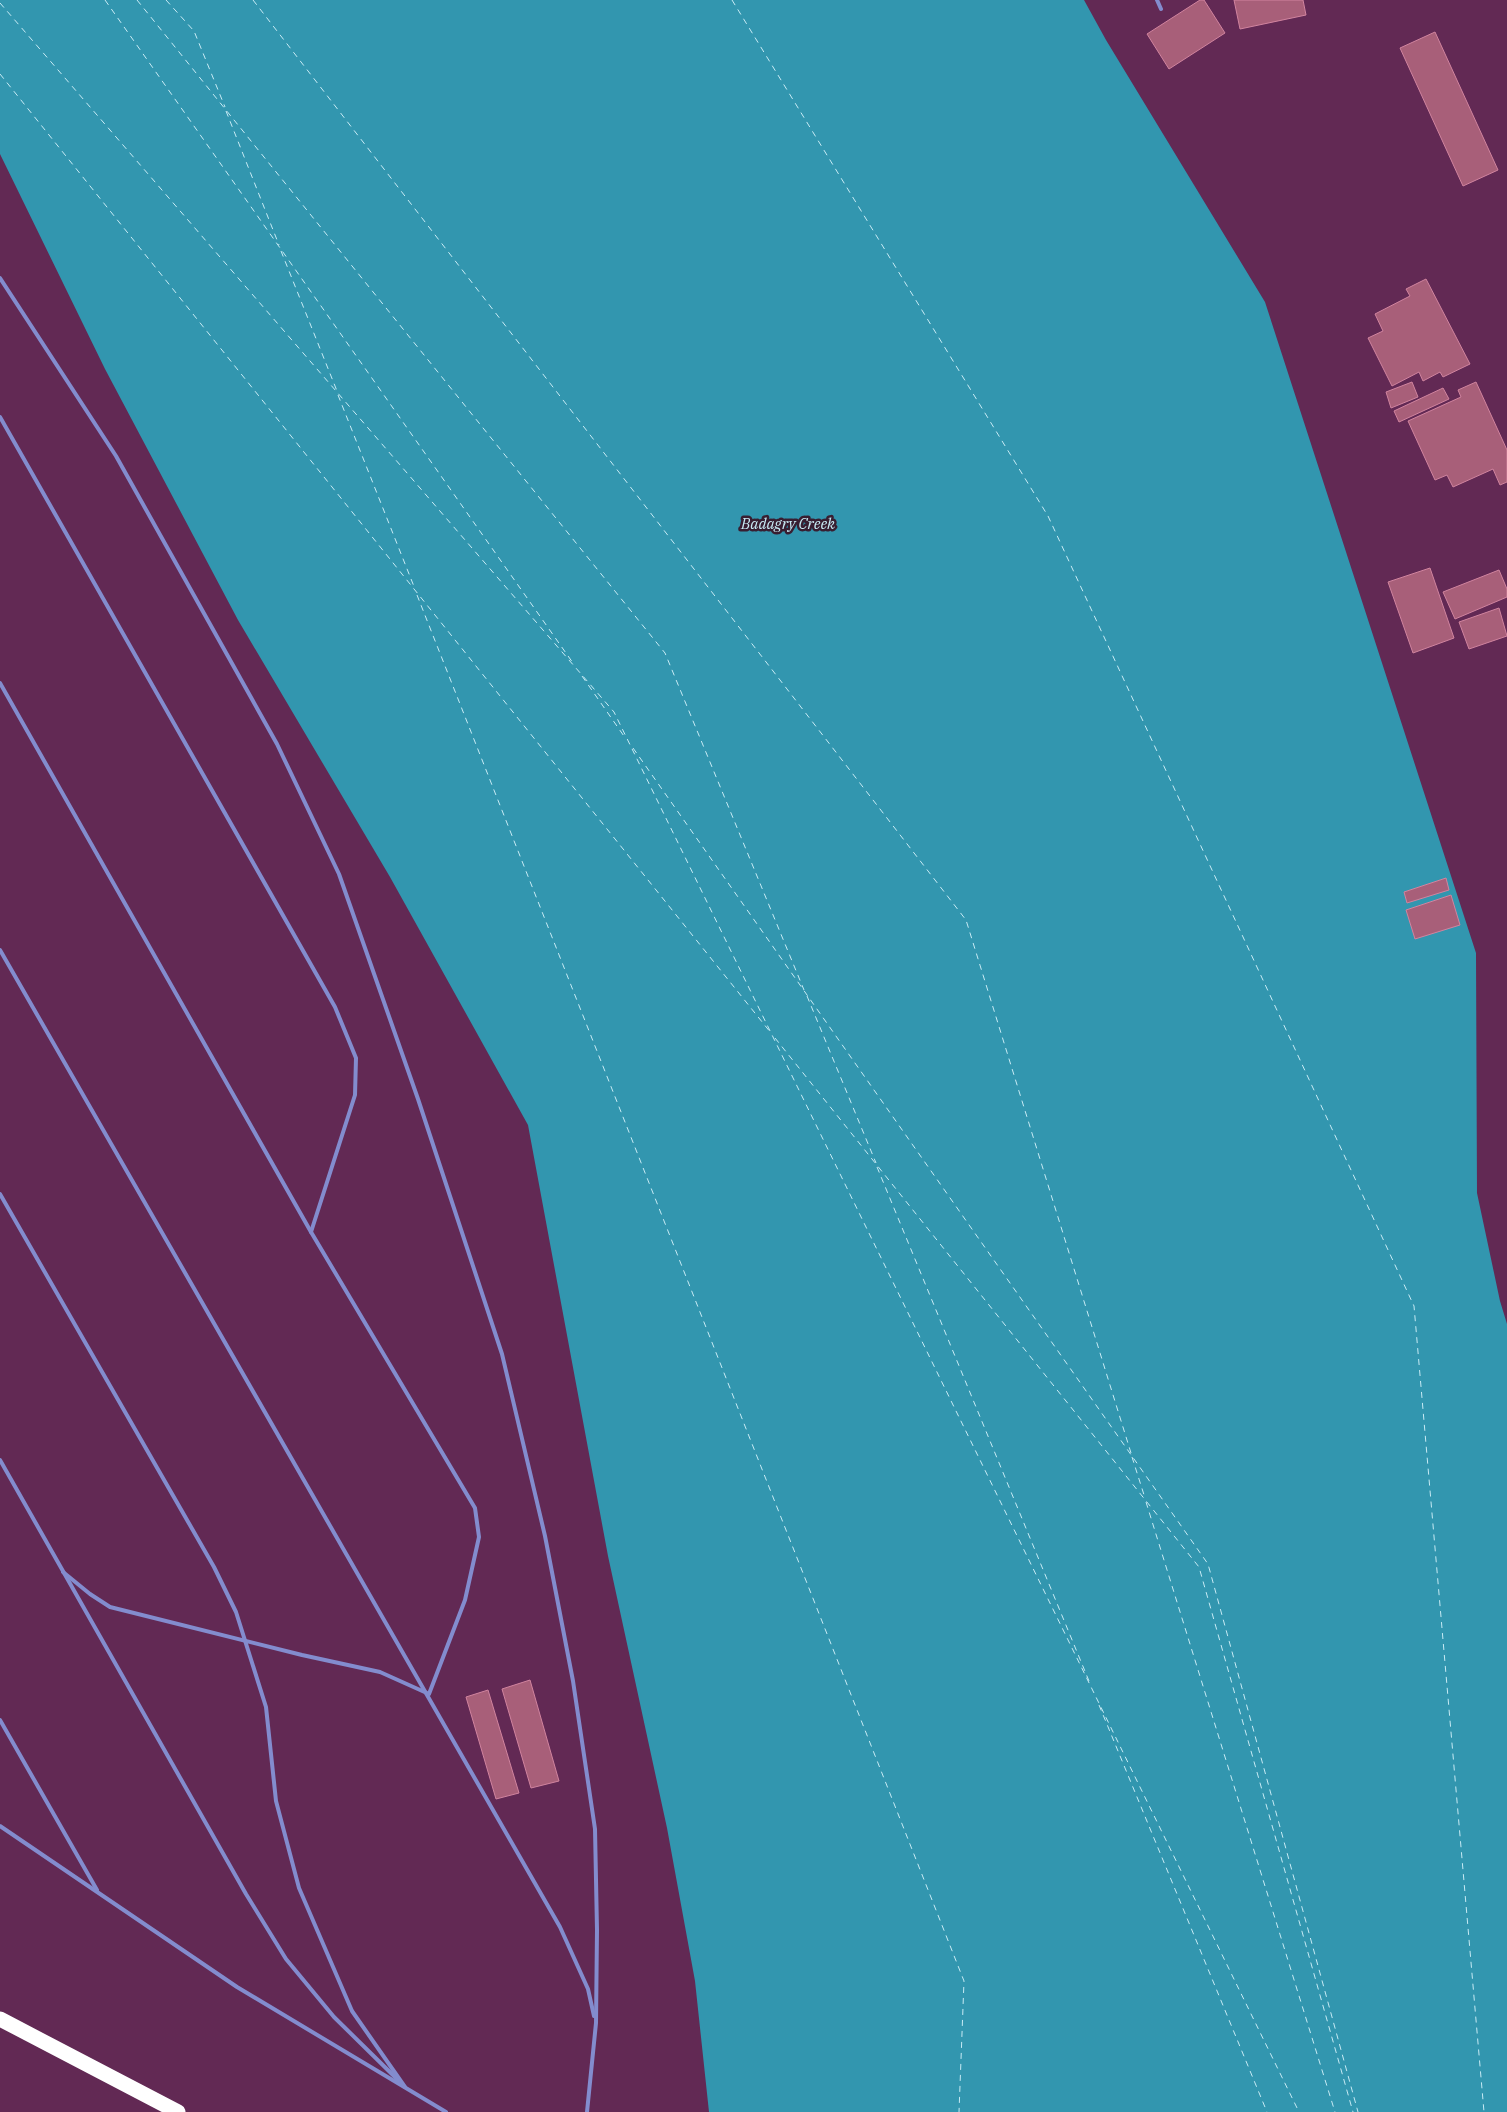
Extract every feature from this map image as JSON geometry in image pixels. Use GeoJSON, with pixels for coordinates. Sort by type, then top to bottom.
{"type":"FeatureCollection","features":[{"type":"Feature","properties":{"kind":"highway"},"geometry":{"type":"LineString","coordinates":[[0,2019],[178,2112]]}},
{"type":"Feature","properties":{"kind":"lane"},"geometry":{"type":"LineString","coordinates":[[1157,0],[1161,9]]}},
{"type":"Feature","properties":{"kind":"lane"},"geometry":{"type":"LineString","coordinates":[[0,278],[116,456],[277,744],[338,874],[418,1099],[502,1354],[549,1556],[572,1681],[595,1829],[596,2023],[587,2112]]}},
{"type":"Feature","properties":{"kind":"lane"},"geometry":{"type":"LineString","coordinates":[[0,417],[335,1007],[356,1058],[356,1095],[311,1232]]}},
{"type":"Feature","properties":{"kind":"lane"},"geometry":{"type":"LineString","coordinates":[[0,684],[311,1232],[474,1508],[479,1537],[465,1600],[429,1694]]}},
{"type":"Feature","properties":{"kind":"lane"},"geometry":{"type":"LineString","coordinates":[[0,950],[429,1694],[560,1927],[588,1989],[596,2023]]}},
{"type":"Feature","properties":{"kind":"lane"},"geometry":{"type":"LineString","coordinates":[[0,1194],[214,1567],[236,1612],[266,1707],[276,1801],[298,1888],[352,2011],[405,2087]]}},
{"type":"Feature","properties":{"kind":"lane"},"geometry":{"type":"LineString","coordinates":[[0,1460],[246,1894],[286,1959],[334,2017],[405,2087]]}},
{"type":"Feature","properties":{"kind":"lane"},"geometry":{"type":"LineString","coordinates":[[63,1572],[90,1594],[110,1606],[302,1655],[380,1672],[429,1694]]}},
{"type":"Feature","properties":{"kind":"lane"},"geometry":{"type":"LineString","coordinates":[[0,1720],[98,1893]]}},
{"type":"Feature","properties":{"kind":"lane"},"geometry":{"type":"LineString","coordinates":[[0,1826],[237,1986],[446,2112]]}},
{"type":"Feature","properties":{"kind":"water","name":"Badagry Creek"},"geometry":{"type":"Polygon","coordinates":[[[0,0],[1084,0],[1106,40],[1265,302],[1476,953],[1477,1193],[1500,1301],[1507,1324],[1507,2112],[709,2112],[695,1981],[667,1828],[608,1556],[528,1125],[390,877],[238,620],[105,369],[0,154],[0,0]]]}},
{"type":"Feature","properties":{"kind":"building"},"geometry":{"type":"Polygon","coordinates":[[[1200,0],[1204,0],[1225,33],[1169,69],[1147,34],[1200,0]]]}},
{"type":"Feature","properties":{"kind":"building"},"geometry":{"type":"Polygon","coordinates":[[[1234,0],[1303,0],[1306,15],[1240,29],[1234,0]]]}},
{"type":"Feature","properties":{"kind":"building"},"geometry":{"type":"Polygon","coordinates":[[[1435,32],[1498,170],[1463,186],[1400,48],[1435,32]]]}},
{"type":"Feature","properties":{"kind":"building"},"geometry":{"type":"Polygon","coordinates":[[[1426,279],[1470,364],[1443,377],[1440,372],[1423,381],[1419,372],[1392,386],[1368,338],[1383,331],[1375,314],[1410,296],[1406,289],[1426,279]]]}},
{"type":"Feature","properties":{"kind":"building"},"geometry":{"type":"Polygon","coordinates":[[[1412,382],[1418,397],[1391,408],[1386,392],[1412,382]]]}},
{"type":"Feature","properties":{"kind":"building"},"geometry":{"type":"Polygon","coordinates":[[[1476,382],[1507,450],[1507,482],[1500,485],[1493,469],[1453,487],[1447,475],[1435,480],[1408,421],[1461,397],[1458,390],[1476,382]]]}},
{"type":"Feature","properties":{"kind":"building"},"geometry":{"type":"Polygon","coordinates":[[[1443,388],[1449,399],[1399,422],[1394,411],[1443,388]]]}},
{"type":"Feature","properties":{"kind":"building"},"geometry":{"type":"Polygon","coordinates":[[[1430,568],[1454,638],[1413,653],[1388,582],[1430,568]]]}},
{"type":"Feature","properties":{"kind":"building"},"geometry":{"type":"Polygon","coordinates":[[[1499,570],[1507,589],[1507,597],[1455,619],[1443,592],[1499,570]]]}},
{"type":"Feature","properties":{"kind":"building"},"geometry":{"type":"Polygon","coordinates":[[[1499,608],[1507,636],[1469,649],[1459,622],[1499,608]]]}},
{"type":"Feature","properties":{"kind":"building"},"geometry":{"type":"Polygon","coordinates":[[[1446,878],[1449,890],[1407,903],[1404,892],[1446,878]]]}},
{"type":"Feature","properties":{"kind":"building"},"geometry":{"type":"Polygon","coordinates":[[[1451,895],[1460,925],[1415,939],[1406,910],[1451,895]]]}},
{"type":"Feature","properties":{"kind":"building"},"geometry":{"type":"Polygon","coordinates":[[[530,1680],[559,1781],[531,1788],[502,1689],[530,1680]]]}},
{"type":"Feature","properties":{"kind":"building"},"geometry":{"type":"Polygon","coordinates":[[[488,1690],[519,1793],[496,1799],[466,1697],[488,1690]]]}},
{"type":"Feature","properties":{"kind":"ferry route"},"geometry":{"type":"LineString","coordinates":[[105,0],[573,663]]}},
{"type":"Feature","properties":{"kind":"ferry route"},"geometry":{"type":"LineString","coordinates":[[137,0],[665,653],[804,990]]}},
{"type":"Feature","properties":{"kind":"ferry route"},"geometry":{"type":"LineString","coordinates":[[166,0],[194,31],[225,107]]}},
{"type":"Feature","properties":{"kind":"ferry route"},"geometry":{"type":"LineString","coordinates":[[253,0],[966,920],[1131,1453]]}},
{"type":"Feature","properties":{"kind":"ferry route"},"geometry":{"type":"LineString","coordinates":[[732,0],[1048,516],[1414,1306],[1484,2112]]}},
{"type":"Feature","properties":{"kind":"ferry route"},"geometry":{"type":"LineString","coordinates":[[0,3],[614,712],[1299,2112]]}},
{"type":"Feature","properties":{"kind":"ferry route"},"geometry":{"type":"LineString","coordinates":[[0,74],[771,1033]]}},
{"type":"Feature","properties":{"kind":"ferry route"},"geometry":{"type":"LineString","coordinates":[[226,111],[279,245]]}},
{"type":"Feature","properties":{"kind":"ferry route"},"geometry":{"type":"LineString","coordinates":[[281,251],[337,391]]}},
{"type":"Feature","properties":{"kind":"ferry route"},"geometry":{"type":"LineString","coordinates":[[338,395],[415,589]]}},
{"type":"Feature","properties":{"kind":"ferry route"},"geometry":{"type":"LineString","coordinates":[[417,595],[964,1981],[959,2112]]}},
{"type":"Feature","properties":{"kind":"ferry route"},"geometry":{"type":"LineString","coordinates":[[582,676],[626,739]]}},
{"type":"Feature","properties":{"kind":"ferry route"},"geometry":{"type":"LineString","coordinates":[[633,748],[1208,1564],[1358,2112]]}},
{"type":"Feature","properties":{"kind":"ferry route"},"geometry":{"type":"LineString","coordinates":[[807,996],[876,1163]]}},
{"type":"Feature","properties":{"kind":"ferry route"},"geometry":{"type":"LineString","coordinates":[[775,1038],[1199,1567],[1353,2112]]}},
{"type":"Feature","properties":{"kind":"ferry route"},"geometry":{"type":"LineString","coordinates":[[877,1167],[1089,1681]]}},
{"type":"Feature","properties":{"kind":"ferry route"},"geometry":{"type":"LineString","coordinates":[[1132,1457],[1145,1498]]}},
{"type":"Feature","properties":{"kind":"ferry route"},"geometry":{"type":"LineString","coordinates":[[1146,1502],[1335,2112]]}},
{"type":"Feature","properties":{"kind":"ferry route"},"geometry":{"type":"LineString","coordinates":[[1099,1705],[1267,2112]]}}]}
